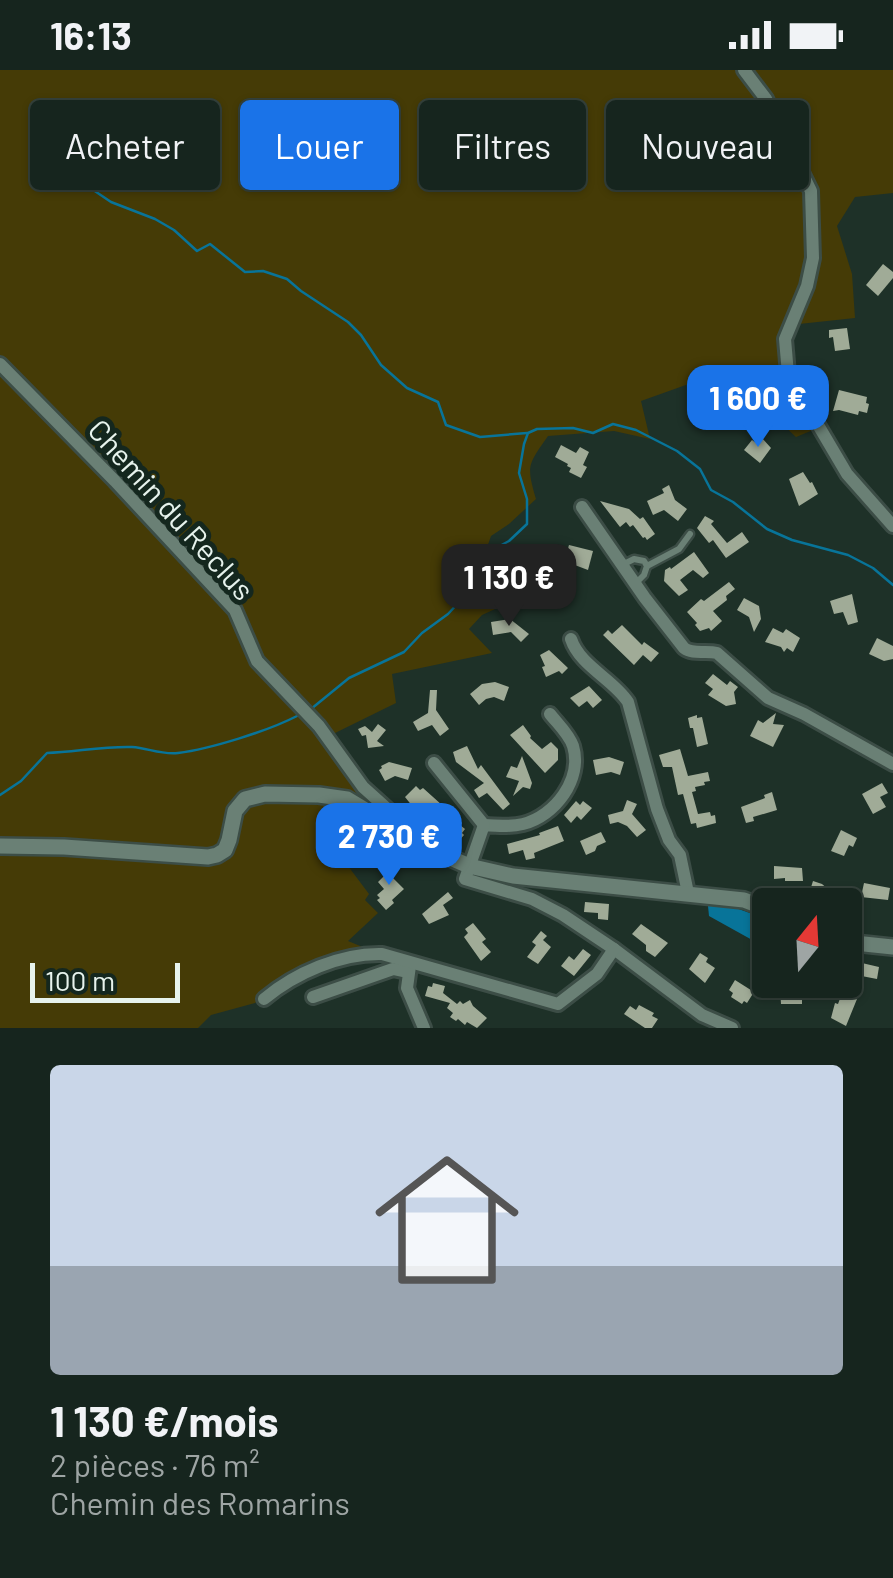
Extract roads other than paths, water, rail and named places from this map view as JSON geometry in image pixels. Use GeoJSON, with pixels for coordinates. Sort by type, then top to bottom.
{"type":"FeatureCollection","features":[{"type":"Feature","properties":{"kind":"street"},"geometry":{"type":"LineString","coordinates":[[744,70],[766,100],[811,192],[813,258],[807,286],[785,338],[788,374],[848,474],[893,526]]}},
{"type":"Feature","properties":{"kind":"street","name":"Chemin du Reclus"},"geometry":{"type":"LineString","coordinates":[[0,364],[116,480],[235,610],[257,661],[319,726],[363,787],[393,814],[408,835]]}},
{"type":"Feature","properties":{"kind":"street"},"geometry":{"type":"LineString","coordinates":[[582,507],[684,648],[689,652],[717,653],[768,698],[893,764]]}},
{"type":"Feature","properties":{"kind":"street"},"geometry":{"type":"LineString","coordinates":[[570,638],[578,654],[628,702],[657,809],[680,856],[688,893]]}},
{"type":"Feature","properties":{"kind":"street"},"geometry":{"type":"LineString","coordinates":[[434,763],[484,825],[510,826],[540,818],[568,788],[576,760],[572,742],[550,714]]}},
{"type":"Feature","properties":{"kind":"street"},"geometry":{"type":"LineString","coordinates":[[0,846],[208,857],[225,850],[235,812],[245,799],[265,794],[319,795],[347,799],[430,850],[469,866],[512,876],[752,903]]}},
{"type":"Feature","properties":{"kind":"street"},"geometry":{"type":"LineString","coordinates":[[484,825],[464,879],[532,899],[563,915],[614,948],[699,1022],[732,1028]]}},
{"type":"Feature","properties":{"kind":"street"},"geometry":{"type":"LineString","coordinates":[[862,944],[893,947]]}},
{"type":"Feature","properties":{"kind":"street"},"geometry":{"type":"LineString","coordinates":[[264,998],[281,984],[311,970],[365,954],[382,954],[409,968],[558,1004],[597,974],[614,948]]}},
{"type":"Feature","properties":{"kind":"street"},"geometry":{"type":"LineString","coordinates":[[312,997],[409,968]]}},
{"type":"Feature","properties":{"kind":"street"},"geometry":{"type":"LineString","coordinates":[[409,968],[407,988],[424,1028]]}},
{"type":"Feature","properties":{"kind":"lane"},"geometry":{"type":"LineString","coordinates":[[635,584],[644,576],[647,566],[680,548],[690,534]]}},
{"type":"Feature","properties":{"kind":"lane"},"geometry":{"type":"LineString","coordinates":[[622,566],[634,559],[647,566]]}},
{"type":"Feature","properties":{"kind":"water"},"geometry":{"type":"Polygon","coordinates":[[[708,906],[730,906],[752,914],[752,940],[709,916],[708,906]]]}},
{"type":"Feature","properties":{"kind":"waterway"},"geometry":{"type":"LineString","coordinates":[[93,190],[174,230],[197,251],[210,244],[245,272],[263,271],[287,279],[348,322],[381,365],[407,388],[438,402],[446,425],[480,437],[527,433]]}},
{"type":"Feature","properties":{"kind":"waterway"},"geometry":{"type":"LineString","coordinates":[[311,709],[349,678],[404,652],[461,600],[486,596],[495,577],[489,557],[527,524],[527,499],[519,473],[528,433],[537,429],[573,428],[593,433],[613,424],[636,430],[677,451],[700,469],[711,490],[767,529],[848,555],[873,568],[893,585]]}},
{"type":"Feature","properties":{"kind":"waterway"},"geometry":{"type":"LineString","coordinates":[[0,795],[21,781],[47,753],[121,747],[178,753],[239,739],[297,716]]}}]}
